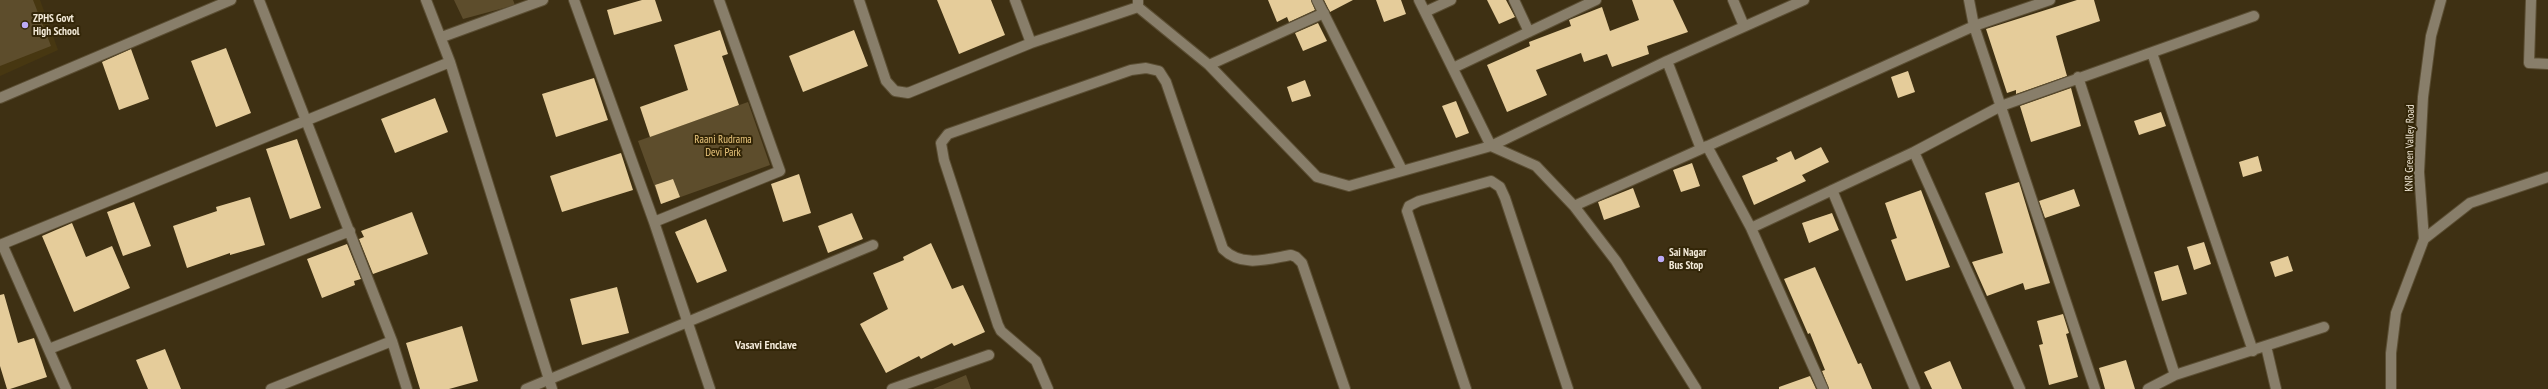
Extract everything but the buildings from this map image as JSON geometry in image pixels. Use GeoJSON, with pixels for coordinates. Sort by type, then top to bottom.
{"type":"FeatureCollection","features":[{"type":"Feature","properties":{"kind":"street"},"geometry":{"type":"LineString","coordinates":[[0,98],[231,0]]}},
{"type":"Feature","properties":{"kind":"street"},"geometry":{"type":"LineString","coordinates":[[259,0],[392,341],[407,389]]}},
{"type":"Feature","properties":{"kind":"street"},"geometry":{"type":"LineString","coordinates":[[426,0],[442,37],[550,384]]}},
{"type":"Feature","properties":{"kind":"street"},"geometry":{"type":"LineString","coordinates":[[442,37],[543,0]]}},
{"type":"Feature","properties":{"kind":"street"},"geometry":{"type":"LineString","coordinates":[[574,0],[654,222],[710,389]]}},
{"type":"Feature","properties":{"kind":"street"},"geometry":{"type":"LineString","coordinates":[[654,222],[780,172],[719,0]]}},
{"type":"Feature","properties":{"kind":"street"},"geometry":{"type":"LineString","coordinates":[[859,0],[886,81],[895,91],[908,93],[1031,43],[1138,4],[1209,65],[1317,177],[1349,186],[1491,146],[1667,61],[1804,0]]}},
{"type":"Feature","properties":{"kind":"street"},"geometry":{"type":"LineString","coordinates":[[1015,0],[1031,43]]}},
{"type":"Feature","properties":{"kind":"street"},"geometry":{"type":"LineString","coordinates":[[1317,0],[1402,170]]}},
{"type":"Feature","properties":{"kind":"street"},"geometry":{"type":"LineString","coordinates":[[1419,0],[1491,146],[1536,166],[1574,206],[1616,261],[1696,389]]}},
{"type":"Feature","properties":{"kind":"street"},"geometry":{"type":"LineString","coordinates":[[1425,12],[1451,0]]}},
{"type":"Feature","properties":{"kind":"street"},"geometry":{"type":"LineString","coordinates":[[1514,0],[1529,32]]}},
{"type":"Feature","properties":{"kind":"street"},"geometry":{"type":"LineString","coordinates":[[1453,68],[1596,0]]}},
{"type":"Feature","properties":{"kind":"street"},"geometry":{"type":"LineString","coordinates":[[1733,0],[1744,26]]}},
{"type":"Feature","properties":{"kind":"street"},"geometry":{"type":"LineString","coordinates":[[1969,0],[1974,26],[2095,389]]}},
{"type":"Feature","properties":{"kind":"street"},"geometry":{"type":"LineString","coordinates":[[1574,206],[1974,26],[2050,0]]}},
{"type":"Feature","properties":{"kind":"street","name":"KNR Green Valley Road"},"geometry":{"type":"LineString","coordinates":[[2391,389],[2391,353],[2396,314],[2424,239],[2419,172],[2423,97],[2432,36],[2441,0]]}},
{"type":"Feature","properties":{"kind":"street"},"geometry":{"type":"LineString","coordinates":[[2531,0],[2529,63],[2548,64]]}},
{"type":"Feature","properties":{"kind":"street"},"geometry":{"type":"LineString","coordinates":[[1209,65],[1324,13]]}},
{"type":"Feature","properties":{"kind":"street"},"geometry":{"type":"LineString","coordinates":[[1751,228],[1914,152],[2001,106],[2078,77],[2152,53],[2254,16]]}},
{"type":"Feature","properties":{"kind":"street"},"geometry":{"type":"LineString","coordinates":[[2152,53],[2253,351]]}},
{"type":"Feature","properties":{"kind":"street"},"geometry":{"type":"LineString","coordinates":[[1667,61],[1704,148],[1751,228],[1823,389]]}},
{"type":"Feature","properties":{"kind":"street"},"geometry":{"type":"LineString","coordinates":[[66,389],[1,245],[450,62]]}},
{"type":"Feature","properties":{"kind":"street"},"geometry":{"type":"LineString","coordinates":[[1048,389],[1036,361],[1001,331],[998,325],[944,160],[941,143],[948,134],[1131,70],[1146,68],[1154,68],[1163,75],[1223,249],[1231,256],[1251,262],[1291,256],[1299,259],[1308,280],[1345,389]]}},
{"type":"Feature","properties":{"kind":"street"},"geometry":{"type":"LineString","coordinates":[[2078,77],[2175,375]]}},
{"type":"Feature","properties":{"kind":"street"},"geometry":{"type":"LineString","coordinates":[[1914,152],[2020,389]]}},
{"type":"Feature","properties":{"kind":"street"},"geometry":{"type":"LineString","coordinates":[[2424,239],[2470,203],[2548,177]]}},
{"type":"Feature","properties":{"kind":"street"},"geometry":{"type":"LineString","coordinates":[[1466,389],[1408,210],[1410,206],[1419,201],[1490,181],[1500,187],[1506,198],[1568,389]]}},
{"type":"Feature","properties":{"kind":"street"},"geometry":{"type":"LineString","coordinates":[[1832,190],[1915,389]]}},
{"type":"Feature","properties":{"kind":"street"},"geometry":{"type":"LineString","coordinates":[[49,349],[350,231]]}},
{"type":"Feature","properties":{"kind":"street"},"geometry":{"type":"LineString","coordinates":[[526,389],[550,384],[687,323],[873,245]]}},
{"type":"Feature","properties":{"kind":"street"},"geometry":{"type":"LineString","coordinates":[[2148,389],[2175,375],[2324,327]]}},
{"type":"Feature","properties":{"kind":"street"},"geometry":{"type":"LineString","coordinates":[[271,389],[392,341]]}},
{"type":"Feature","properties":{"kind":"street"},"geometry":{"type":"LineString","coordinates":[[2266,346],[2276,389]]}},
{"type":"Feature","properties":{"kind":"street"},"geometry":{"type":"LineString","coordinates":[[892,389],[989,355]]}},
{"type":"Feature","properties":{"kind":"shaded area","name":"ZPHS Govt High School"},"geometry":{"type":"Polygon","coordinates":[[[0,0],[40,0],[58,50],[0,76],[0,0]]]}},
{"type":"Feature","properties":{"kind":"green space","name":"ZPHS Govt High School"},"geometry":{"type":"Polygon","coordinates":[[[0,0],[33,0],[51,46],[0,66],[0,0]]]}},
{"type":"Feature","properties":{"kind":"green space"},"geometry":{"type":"Polygon","coordinates":[[[454,0],[513,0],[515,5],[463,19],[454,0]]]}},
{"type":"Feature","properties":{"kind":"green space","name":"Raani Rudrama Devi Park"},"geometry":{"type":"Polygon","coordinates":[[[748,102],[770,165],[661,204],[638,141],[748,102]]]}},
{"type":"Feature","properties":{"kind":"green space"},"geometry":{"type":"Polygon","coordinates":[[[966,375],[971,389],[933,389],[966,375]]]}},
{"type":"Feature","properties":{"kind":"place","name":"ZPHS Govt High School"},"geometry":{"type":"Point","coordinates":[25,25]}},
{"type":"Feature","properties":{"kind":"place","name":"Sai Nagar Bus Stop"},"geometry":{"type":"Point","coordinates":[1661,259]}},
{"type":"Feature","properties":{"kind":"district","name":"Vasavi Enclave"},"geometry":{"type":"Point","coordinates":[766,346]}}]}
